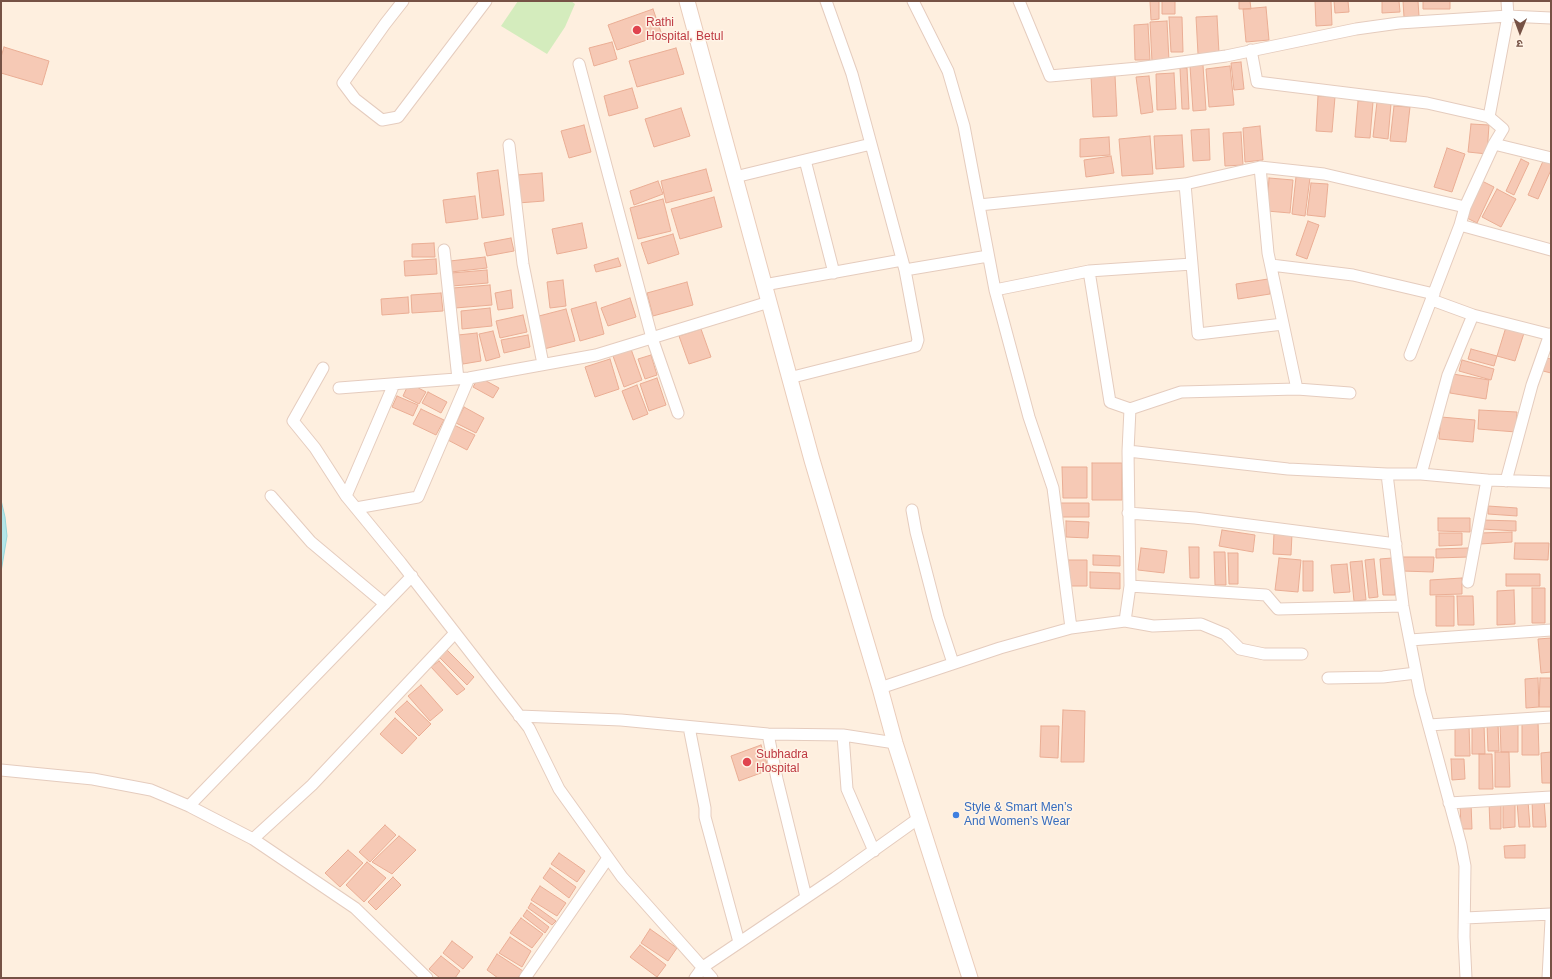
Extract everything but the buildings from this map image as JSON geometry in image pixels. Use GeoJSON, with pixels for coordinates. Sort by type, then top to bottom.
{"type":"FeatureCollection","features":[{"type":"Feature","properties":{"kind":"main road"},"geometry":{"type":"LineString","coordinates":[[687,1],[812,460],[895,743],[970,978]]}},
{"type":"Feature","properties":{"kind":"street"},"geometry":{"type":"LineString","coordinates":[[403,1],[343,83],[355,99],[382,120],[398,117],[486,1]]}},
{"type":"Feature","properties":{"kind":"street"},"geometry":{"type":"LineString","coordinates":[[789,378],[916,346],[918,340],[904,265],[852,74],[826,1]]}},
{"type":"Feature","properties":{"kind":"street"},"geometry":{"type":"LineString","coordinates":[[914,1],[948,71],[964,126],[995,290],[1029,417],[1053,488],[1070,628]]}},
{"type":"Feature","properties":{"kind":"street"},"geometry":{"type":"LineString","coordinates":[[1019,1],[1050,76],[1138,68],[1226,56],[1356,29],[1399,23],[1508,16],[1551,18]]}},
{"type":"Feature","properties":{"kind":"street"},"geometry":{"type":"LineString","coordinates":[[1489,117],[1508,16],[1508,1]]}},
{"type":"Feature","properties":{"kind":"street"},"geometry":{"type":"LineString","coordinates":[[1252,50],[1257,82],[1427,103],[1489,117],[1503,129],[1494,144],[1466,207],[1410,355]]}},
{"type":"Feature","properties":{"kind":"street"},"geometry":{"type":"LineString","coordinates":[[579,64],[652,338],[678,413]]}},
{"type":"Feature","properties":{"kind":"street"},"geometry":{"type":"LineString","coordinates":[[735,177],[871,144]]}},
{"type":"Feature","properties":{"kind":"street"},"geometry":{"type":"LineString","coordinates":[[1494,144],[1551,158]]}},
{"type":"Feature","properties":{"kind":"street"},"geometry":{"type":"LineString","coordinates":[[509,145],[523,264],[543,364]]}},
{"type":"Feature","properties":{"kind":"street"},"geometry":{"type":"LineString","coordinates":[[805,160],[834,273]]}},
{"type":"Feature","properties":{"kind":"street"},"geometry":{"type":"LineString","coordinates":[[979,205],[1185,184],[1260,167],[1324,174],[1466,207]]}},
{"type":"Feature","properties":{"kind":"street"},"geometry":{"type":"LineString","coordinates":[[1260,167],[1268,253],[1296,389]]}},
{"type":"Feature","properties":{"kind":"street"},"geometry":{"type":"LineString","coordinates":[[1185,184],[1198,334],[1283,324]]}},
{"type":"Feature","properties":{"kind":"street"},"geometry":{"type":"LineString","coordinates":[[1460,225],[1551,250]]}},
{"type":"Feature","properties":{"kind":"street"},"geometry":{"type":"LineString","coordinates":[[356,508],[418,497],[463,378],[444,250]]}},
{"type":"Feature","properties":{"kind":"street"},"geometry":{"type":"LineString","coordinates":[[764,286],[834,273],[988,256]]}},
{"type":"Feature","properties":{"kind":"street"},"geometry":{"type":"LineString","coordinates":[[995,290],[1089,271],[1192,264]]}},
{"type":"Feature","properties":{"kind":"street"},"geometry":{"type":"LineString","coordinates":[[1271,265],[1353,275],[1433,297],[1473,315],[1551,334],[1532,385],[1506,481]]}},
{"type":"Feature","properties":{"kind":"street"},"geometry":{"type":"LineString","coordinates":[[1089,271],[1110,402],[1130,409],[1181,392],[1296,389],[1350,393]]}},
{"type":"Feature","properties":{"kind":"street"},"geometry":{"type":"LineString","coordinates":[[339,388],[463,378],[596,355],[769,302]]}},
{"type":"Feature","properties":{"kind":"street"},"geometry":{"type":"LineString","coordinates":[[1421,474],[1448,375],[1473,315]]}},
{"type":"Feature","properties":{"kind":"street"},"geometry":{"type":"LineString","coordinates":[[323,368],[293,421],[315,448],[346,496],[412,576],[528,728],[559,789],[622,877],[712,978]]}},
{"type":"Feature","properties":{"kind":"street"},"geometry":{"type":"LineString","coordinates":[[346,496],[394,384]]}},
{"type":"Feature","properties":{"kind":"street"},"geometry":{"type":"LineString","coordinates":[[1125,621],[1130,586],[1128,451],[1130,409]]}},
{"type":"Feature","properties":{"kind":"street"},"geometry":{"type":"LineString","coordinates":[[1128,451],[1288,469],[1387,474],[1421,474],[1487,480],[1551,482]]}},
{"type":"Feature","properties":{"kind":"street"},"geometry":{"type":"LineString","coordinates":[[1387,474],[1403,606],[1416,673],[1465,866],[1466,978]]}},
{"type":"Feature","properties":{"kind":"street"},"geometry":{"type":"LineString","coordinates":[[1468,582],[1487,480]]}},
{"type":"Feature","properties":{"kind":"street"},"geometry":{"type":"LineString","coordinates":[[272,496],[311,542],[385,604]]}},
{"type":"Feature","properties":{"kind":"street"},"geometry":{"type":"LineString","coordinates":[[912,510],[916,532],[936,609],[953,663]]}},
{"type":"Feature","properties":{"kind":"street"},"geometry":{"type":"LineString","coordinates":[[1128,513],[1195,518],[1396,544]]}},
{"type":"Feature","properties":{"kind":"street"},"geometry":{"type":"LineString","coordinates":[[189,806],[412,576]]}},
{"type":"Feature","properties":{"kind":"street"},"geometry":{"type":"LineString","coordinates":[[1130,586],[1266,595],[1278,609],[1403,606]]}},
{"type":"Feature","properties":{"kind":"street"},"geometry":{"type":"LineString","coordinates":[[880,688],[1000,648],[1070,628],[1125,621],[1153,626],[1200,624],[1225,634],[1240,648],[1264,654],[1302,654]]}},
{"type":"Feature","properties":{"kind":"street"},"geometry":{"type":"LineString","coordinates":[[1410,640],[1551,630]]}},
{"type":"Feature","properties":{"kind":"street"},"geometry":{"type":"LineString","coordinates":[[253,839],[312,786],[455,633]]}},
{"type":"Feature","properties":{"kind":"street"},"geometry":{"type":"LineString","coordinates":[[1328,678],[1384,677],[1416,673]]}},
{"type":"Feature","properties":{"kind":"street"},"geometry":{"type":"LineString","coordinates":[[519,716],[621,720],[768,734],[843,735],[895,743]]}},
{"type":"Feature","properties":{"kind":"street"},"geometry":{"type":"LineString","coordinates":[[1429,725],[1551,717]]}},
{"type":"Feature","properties":{"kind":"street"},"geometry":{"type":"LineString","coordinates":[[689,727],[705,808],[705,817],[739,942]]}},
{"type":"Feature","properties":{"kind":"street"},"geometry":{"type":"LineString","coordinates":[[768,734],[777,779],[806,897]]}},
{"type":"Feature","properties":{"kind":"street"},"geometry":{"type":"LineString","coordinates":[[843,735],[847,789],[874,851]]}},
{"type":"Feature","properties":{"kind":"street"},"geometry":{"type":"LineString","coordinates":[[1,770],[93,779],[151,790],[189,806],[253,839],[355,908],[427,978]]}},
{"type":"Feature","properties":{"kind":"street"},"geometry":{"type":"LineString","coordinates":[[1449,803],[1551,797]]}},
{"type":"Feature","properties":{"kind":"street"},"geometry":{"type":"LineString","coordinates":[[695,978],[703,967],[874,851],[919,818]]}},
{"type":"Feature","properties":{"kind":"street"},"geometry":{"type":"LineString","coordinates":[[525,978],[608,858]]}},
{"type":"Feature","properties":{"kind":"street"},"geometry":{"type":"LineString","coordinates":[[1465,918],[1551,914]]}},
{"type":"Feature","properties":{"kind":"street"},"geometry":{"type":"LineString","coordinates":[[1548,978],[1551,920]]}},
{"type":"Feature","properties":{"kind":"green space"},"geometry":{"type":"Polygon","coordinates":[[[518,1],[571,1],[575,4],[565,27],[547,54],[501,26],[518,1]]]}},
{"type":"Feature","properties":{"kind":"water"},"geometry":{"type":"Polygon","coordinates":[[[1,500],[7,536],[1,572],[1,500]]]}},
{"type":"Feature","properties":{"kind":"place","name":"Rathi Hospital, Betul"},"geometry":{"type":"Point","coordinates":[637,30]}},
{"type":"Feature","properties":{"kind":"place","name":"Subhadra Hospital"},"geometry":{"type":"Point","coordinates":[747,762]}},
{"type":"Feature","properties":{"kind":"place","name":"Style & Smart Men’s And Women’s Wear"},"geometry":{"type":"Point","coordinates":[956,815]}}]}
